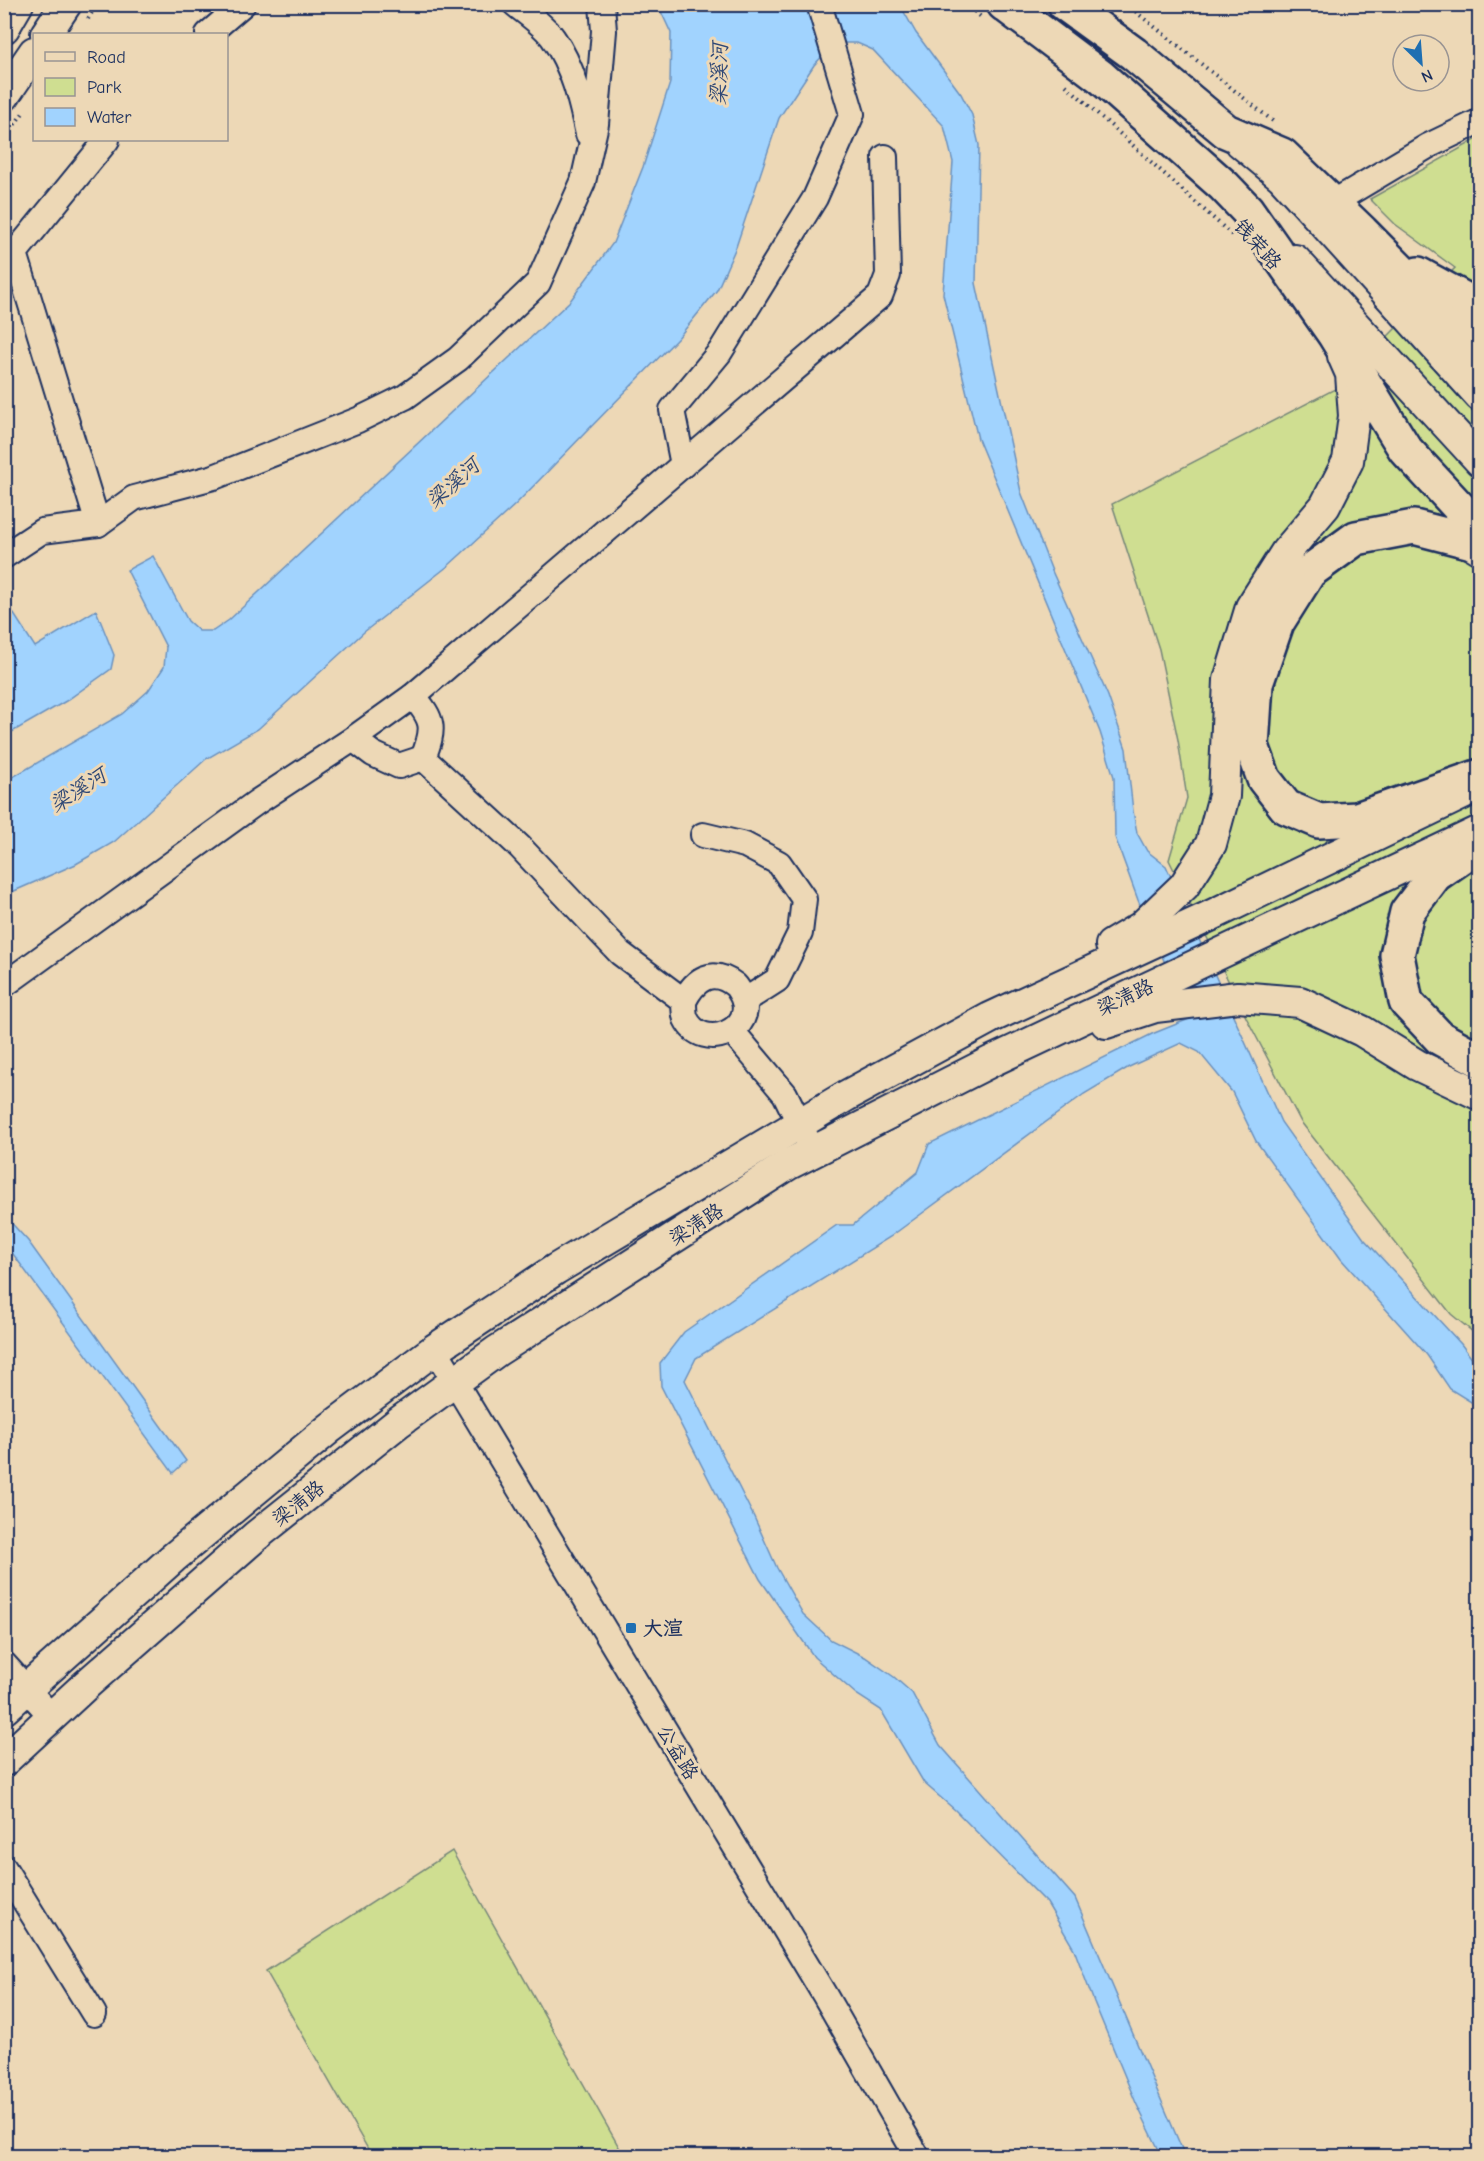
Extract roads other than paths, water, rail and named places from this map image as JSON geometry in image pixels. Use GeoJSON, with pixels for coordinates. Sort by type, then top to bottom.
{"type":"FeatureCollection","features":[{"type":"Feature","properties":{"kind":"highway"},"geometry":{"type":"LineString","coordinates":[[1065,4],[1134,54],[1226,131],[1282,155],[1362,232],[1479,351]]}},
{"type":"Feature","properties":{"kind":"highway"},"geometry":{"type":"LineString","coordinates":[[994,12],[1101,77],[1224,186],[1240,224],[1334,334],[1405,449],[1479,530]]}},
{"type":"Feature","properties":{"kind":"highway"},"geometry":{"type":"LineString","coordinates":[[1362,232],[1419,275],[1479,308]]}},
{"type":"Feature","properties":{"kind":"highway"},"geometry":{"type":"LineString","coordinates":[[1479,548],[1472,542],[1414,527],[1356,538],[1309,572],[1277,623],[1256,684],[1252,746],[1264,779],[1286,807],[1318,821],[1357,819],[1479,776]]}},
{"type":"Feature","properties":{"kind":"highway"},"geometry":{"type":"LineString","coordinates":[[1479,844],[1435,874],[1407,912],[1397,955],[1406,1002],[1440,1038],[1479,1060]]}},
{"type":"Feature","properties":{"kind":"main road"},"geometry":{"type":"LineString","coordinates":[[4,28],[18,4]]}},
{"type":"Feature","properties":{"kind":"main road"},"geometry":{"type":"LineString","coordinates":[[47,33],[66,4]]}},
{"type":"Feature","properties":{"kind":"main road"},"geometry":{"type":"LineString","coordinates":[[16,101],[33,55]]}},
{"type":"Feature","properties":{"kind":"main road"},"geometry":{"type":"LineString","coordinates":[[1226,131],[1282,177],[1479,396]]}},
{"type":"Feature","properties":{"kind":"main road"},"geometry":{"type":"LineString","coordinates":[[1240,224],[1353,322],[1479,461]]}},
{"type":"Feature","properties":{"kind":"main road"},"geometry":{"type":"LineString","coordinates":[[1012,1008],[1141,927],[1184,886],[1211,844],[1224,796],[1229,681],[1251,607],[1286,552],[1325,506],[1348,461],[1354,416],[1351,374],[1334,334]]}},
{"type":"Feature","properties":{"kind":"main road","name":"梁清路"},"geometry":{"type":"LineString","coordinates":[[4,1709],[173,1558],[330,1428],[435,1349],[556,1269],[867,1084],[1012,1008],[1479,787]]}},
{"type":"Feature","properties":{"kind":"main road","name":"梁清路"},"geometry":{"type":"LineString","coordinates":[[4,1761],[256,1536],[399,1422],[497,1351],[789,1164],[992,1061],[1152,996],[1230,949],[1479,831]]}},
{"type":"Feature","properties":{"kind":"main road"},"geometry":{"type":"LineString","coordinates":[[1152,996],[1238,997],[1300,1002],[1362,1031],[1417,1065],[1479,1095]]}},
{"type":"Feature","properties":{"kind":"street"},"geometry":{"type":"LineString","coordinates":[[209,33],[243,4]]}},
{"type":"Feature","properties":{"kind":"street"},"geometry":{"type":"LineString","coordinates":[[515,4],[553,38],[569,68],[581,102],[591,146]]}},
{"type":"Feature","properties":{"kind":"street"},"geometry":{"type":"LineString","coordinates":[[4,556],[42,531],[98,524],[134,498],[214,477],[358,420],[405,397],[458,359],[538,283],[583,182],[596,124],[604,31],[602,4]]}},
{"type":"Feature","properties":{"kind":"street"},"geometry":{"type":"LineString","coordinates":[[683,465],[672,410],[720,352],[815,198],[852,114],[819,4]]}},
{"type":"Feature","properties":{"kind":"street"},"geometry":{"type":"LineString","coordinates":[[1332,203],[1428,146],[1479,121]]}},
{"type":"Feature","properties":{"kind":"street"},"geometry":{"type":"LineString","coordinates":[[98,524],[15,253],[106,141]]}},
{"type":"Feature","properties":{"kind":"street"},"geometry":{"type":"LineString","coordinates":[[4,985],[257,802],[353,739],[413,696],[880,296],[888,274],[885,157]]}},
{"type":"Feature","properties":{"kind":"street"},"geometry":{"type":"LineString","coordinates":[[353,739],[373,754],[399,766],[423,758],[432,737],[428,714],[413,696]]}},
{"type":"Feature","properties":{"kind":"street"},"geometry":{"type":"LineString","coordinates":[[423,758],[520,847],[620,953],[684,1001]]}},
{"type":"Feature","properties":{"kind":"street"},"geometry":{"type":"LineString","coordinates":[[703,835],[745,845],[779,863],[804,899],[801,933],[777,980],[744,1001]]}},
{"type":"Feature","properties":{"kind":"street"},"geometry":{"type":"LineString","coordinates":[[705,977],[723,977],[737,986],[744,1001],[742,1018],[732,1031],[715,1037],[698,1032],[686,1019],[684,1001],[691,986],[705,977]]}},
{"type":"Feature","properties":{"kind":"street"},"geometry":{"type":"LineString","coordinates":[[732,1031],[785,1094],[814,1152]]}},
{"type":"Feature","properties":{"kind":"street","name":"公益路"},"geometry":{"type":"LineString","coordinates":[[435,1349],[824,1994],[917,2157]]}},
{"type":"Feature","properties":{"kind":"street"},"geometry":{"type":"LineString","coordinates":[[4,1664],[52,1717]]}},
{"type":"Feature","properties":{"kind":"street"},"geometry":{"type":"LineString","coordinates":[[4,1868],[94,2014]]}},
{"type":"Feature","properties":{"kind":"water","name":"梁溪河"},"geometry":{"type":"Polygon","coordinates":[[[658,5],[900,5],[916,33],[961,94],[972,115],[979,145],[976,283],[1021,492],[1052,571],[1108,696],[1126,749],[1137,833],[1147,851],[1166,866],[1281,1122],[1364,1239],[1461,1344],[1479,1368],[1479,1407],[1450,1389],[1427,1355],[1341,1259],[1256,1141],[1232,1092],[1199,1052],[1181,1043],[1129,1067],[1084,1094],[890,1237],[696,1358],[685,1380],[777,1568],[803,1614],[831,1640],[865,1657],[912,1693],[940,1745],[1075,1898],[1185,2156],[1162,2156],[1136,2103],[1074,1949],[1047,1903],[955,1810],[924,1783],[881,1710],[856,1694],[814,1657],[760,1579],[661,1386],[660,1363],[684,1332],[837,1225],[853,1225],[918,1172],[929,1144],[1152,1034],[1189,1019],[1138,900],[1115,837],[1114,777],[1100,732],[978,439],[943,294],[953,162],[944,126],[873,50],[857,43],[835,43],[814,65],[779,118],[736,247],[717,290],[678,338],[516,504],[448,566],[364,632],[258,729],[206,759],[114,842],[76,864],[5,895],[4,782],[122,714],[148,691],[164,667],[166,647],[127,570],[153,556],[188,621],[199,631],[213,631],[229,620],[570,301],[613,243],[643,167],[670,83],[671,33],[658,5]]]}},
{"type":"Feature","properties":{"kind":"water"},"geometry":{"type":"Polygon","coordinates":[[[96,610],[114,655],[111,669],[66,701],[5,736],[5,615],[12,611],[35,647],[96,610]]]}},
{"type":"Feature","properties":{"kind":"water"},"geometry":{"type":"Polygon","coordinates":[[[4,1215],[28,1241],[186,1461],[173,1473],[5,1243],[4,1215]]]}},
{"type":"Feature","properties":{"kind":"place","name":"大渲"},"geometry":{"type":"Point","coordinates":[631,1628]}}]}
